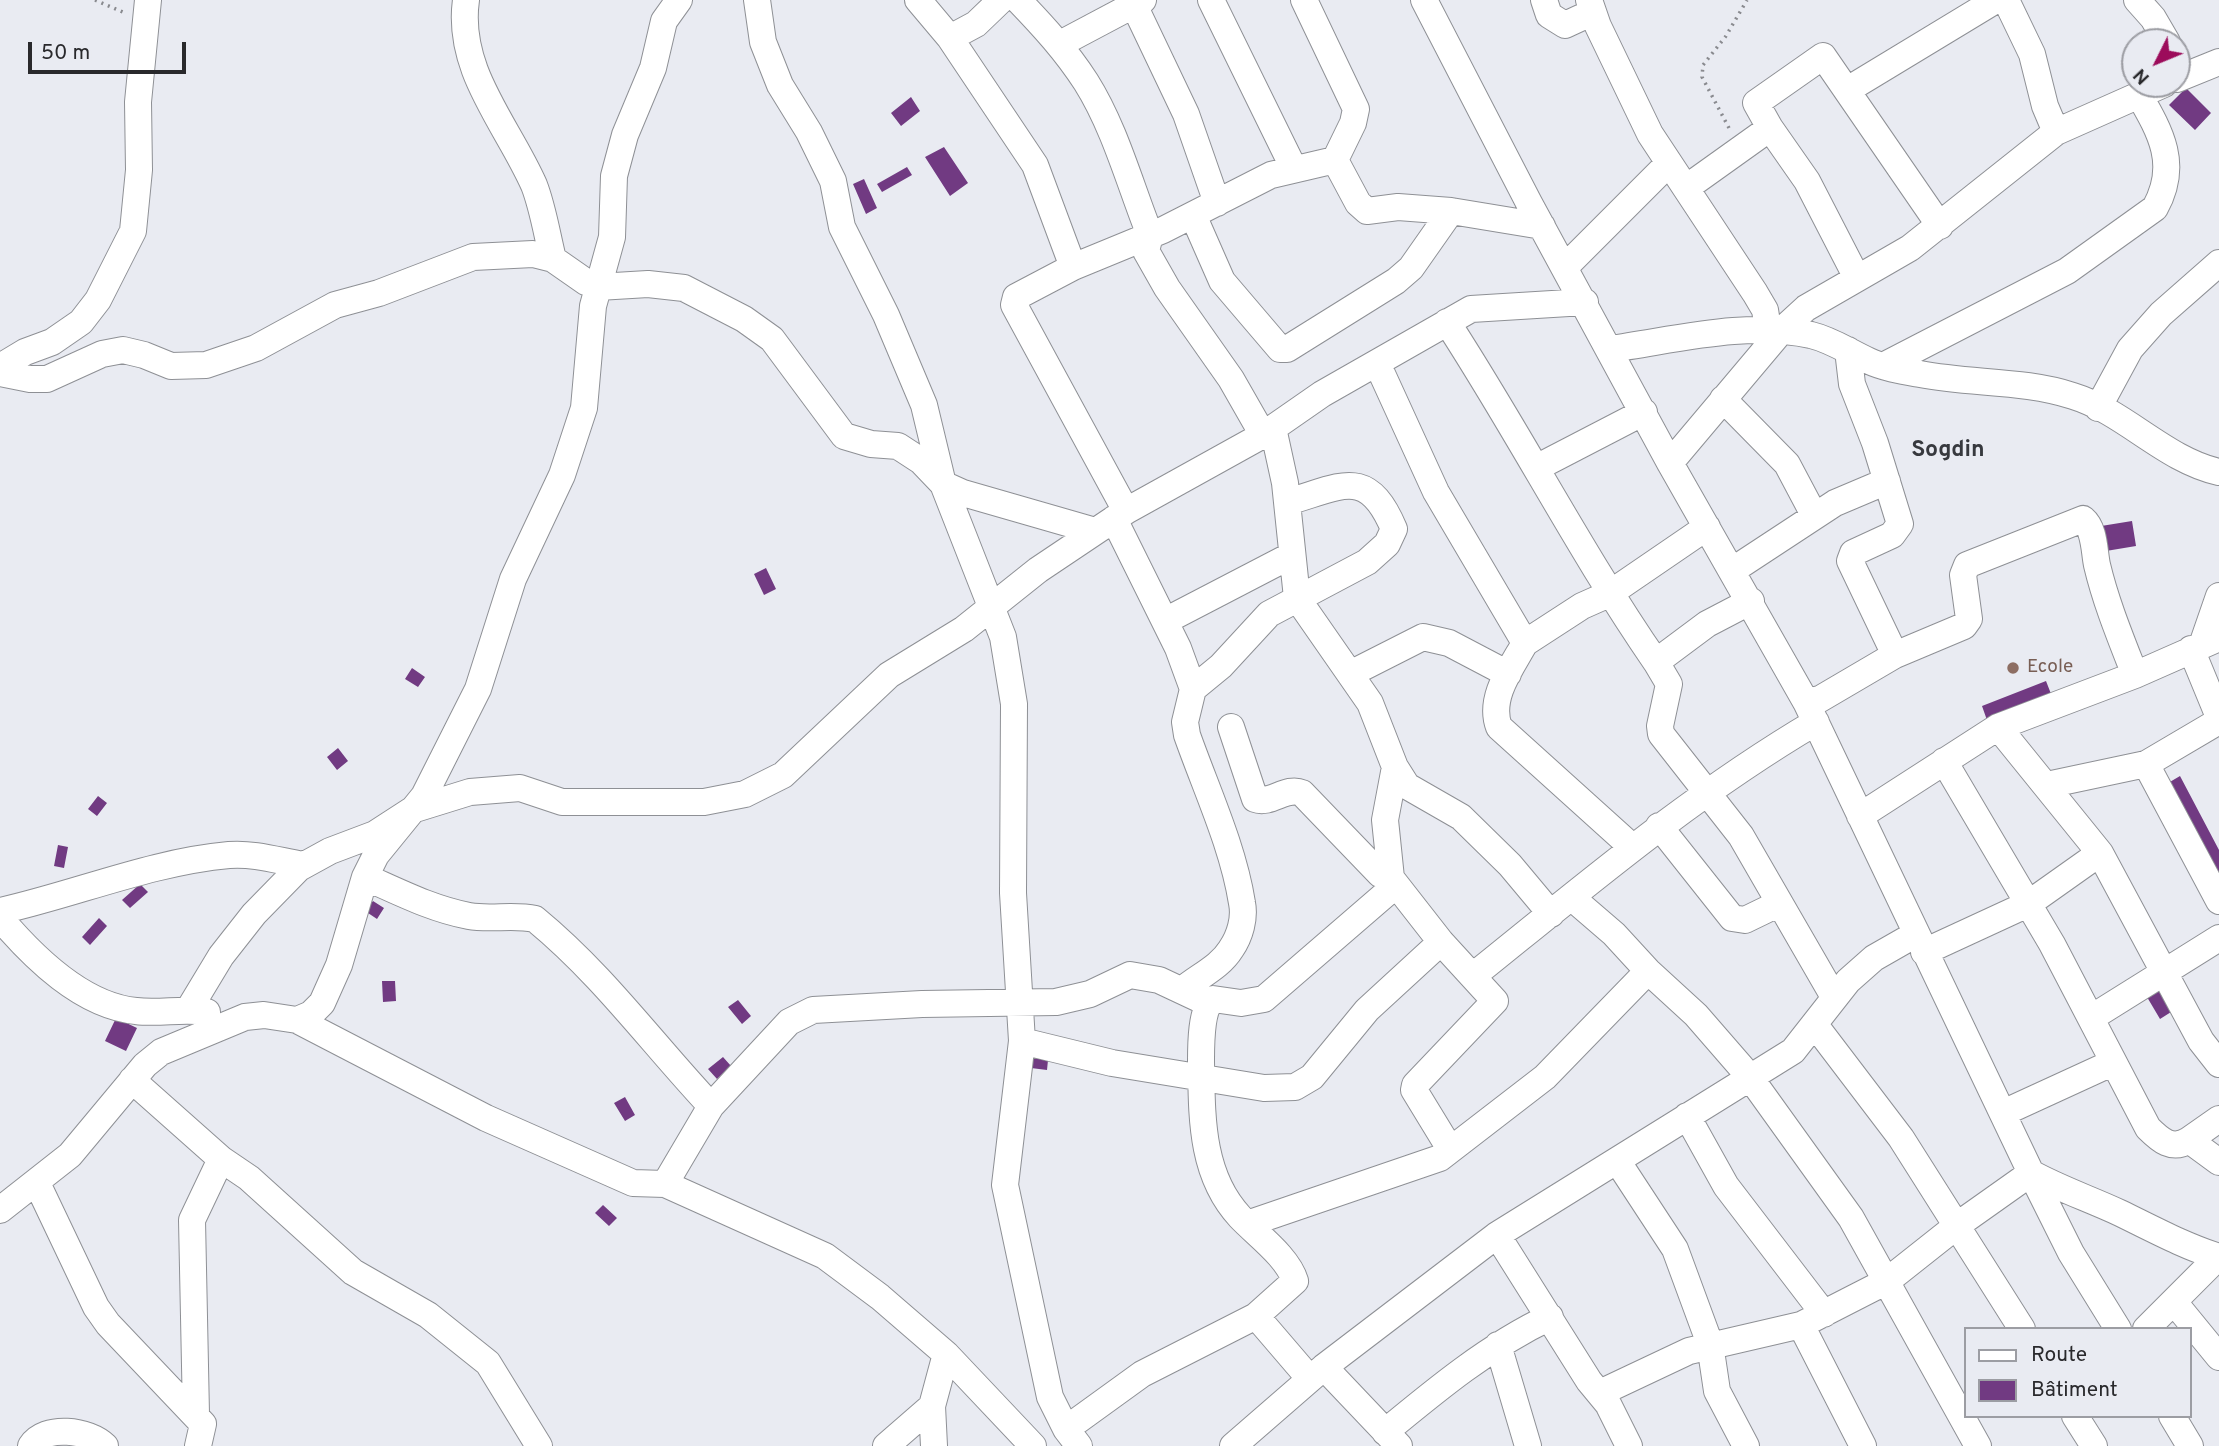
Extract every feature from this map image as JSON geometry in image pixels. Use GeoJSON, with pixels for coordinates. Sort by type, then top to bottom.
{"type":"FeatureCollection","features":[{"type":"Feature","properties":{"kind":"street"},"geometry":{"type":"LineString","coordinates":[[466,0],[465,44],[471,68],[508,131],[535,188],[553,259]]}},
{"type":"Feature","properties":{"kind":"street"},"geometry":{"type":"LineString","coordinates":[[297,1020],[312,1014],[322,1003],[339,965],[365,877],[376,855],[424,796],[478,689],[513,579],[562,475],[584,408],[593,306],[612,237],[614,176],[625,135],[653,68],[664,21],[679,0]]}},
{"type":"Feature","properties":{"kind":"street"},"geometry":{"type":"LineString","coordinates":[[757,0],[763,42],[780,85],[809,132],[833,181],[842,227],[886,315],[924,405],[943,484],[1003,636],[1014,704],[1013,893],[1022,1041],[1005,1185],[1050,1397],[1073,1438],[1142,1374],[1256,1316],[1295,1281],[1264,1240],[1230,1205],[1209,1164],[1201,1113],[1201,1051],[1208,1003],[1213,999],[1241,1003],[1264,999],[1393,882]]}},
{"type":"Feature","properties":{"kind":"street"},"geometry":{"type":"LineString","coordinates":[[918,0],[950,38],[1034,165],[1073,267]]}},
{"type":"Feature","properties":{"kind":"street"},"geometry":{"type":"LineString","coordinates":[[950,38],[976,24],[1001,0]]}},
{"type":"Feature","properties":{"kind":"street"},"geometry":{"type":"LineString","coordinates":[[1018,0],[1060,44],[1087,84],[1111,131],[1150,235],[1146,251],[1167,288],[1268,431],[1287,502],[1297,598],[1352,673],[1370,704],[1395,767],[1414,792],[1461,817],[1561,905],[1614,934],[1647,971],[1696,1015],[1749,1076],[1851,1218],[1979,1446]]}},
{"type":"Feature","properties":{"kind":"street"},"geometry":{"type":"LineString","coordinates":[[1211,0],[1294,169]]}},
{"type":"Feature","properties":{"kind":"street"},"geometry":{"type":"LineString","coordinates":[[1304,0],[1356,108],[1353,122],[1335,160]]}},
{"type":"Feature","properties":{"kind":"street"},"geometry":{"type":"LineString","coordinates":[[1424,0],[1670,463],[1751,601],[1811,712],[2031,1173],[2071,1252],[2117,1327]]}},
{"type":"Feature","properties":{"kind":"street"},"geometry":{"type":"LineString","coordinates":[[1544,0],[1549,15],[1565,26],[1591,6],[1650,134],[1755,293],[1775,330]]}},
{"type":"Feature","properties":{"kind":"street"},"geometry":{"type":"LineString","coordinates":[[1849,89],[1996,0]]}},
{"type":"Feature","properties":{"kind":"street"},"geometry":{"type":"LineString","coordinates":[[2006,0],[2032,54],[2045,106],[2056,132]]}},
{"type":"Feature","properties":{"kind":"street"},"geometry":{"type":"LineString","coordinates":[[2137,0],[2159,28]]}},
{"type":"Feature","properties":{"kind":"street"},"geometry":{"type":"LineString","coordinates":[[1060,44],[1138,3],[1186,114],[1217,203]]}},
{"type":"Feature","properties":{"kind":"street"},"geometry":{"type":"LineString","coordinates":[[0,367],[25,352],[52,342],[81,321],[99,300],[133,231],[139,170],[138,102],[147,11]]}},
{"type":"Feature","properties":{"kind":"street"},"geometry":{"type":"LineString","coordinates":[[1857,278],[1807,181],[1756,103],[1820,57],[1827,59],[1849,89],[1940,226]]}},
{"type":"Feature","properties":{"kind":"street"},"geometry":{"type":"LineString","coordinates":[[2191,70],[2219,62]]}},
{"type":"Feature","properties":{"kind":"street"},"geometry":{"type":"LineString","coordinates":[[1670,463],[1775,330],[1940,226],[2056,132],[2132,98]]}},
{"type":"Feature","properties":{"kind":"street"},"geometry":{"type":"LineString","coordinates":[[1883,366],[2067,271],[2155,208],[2162,196],[2165,146],[2162,134],[2141,98]]}},
{"type":"Feature","properties":{"kind":"street"},"geometry":{"type":"LineString","coordinates":[[1686,188],[1770,128]]}},
{"type":"Feature","properties":{"kind":"street"},"geometry":{"type":"LineString","coordinates":[[1182,989],[1216,967],[1232,948],[1240,933],[1243,905],[1220,827],[1187,735],[1185,722],[1193,689],[1164,621],[1112,520],[1014,305],[1016,297],[1073,267],[1150,235],[1271,175],[1335,160]]}},
{"type":"Feature","properties":{"kind":"street"},"geometry":{"type":"LineString","coordinates":[[1335,160],[1358,204],[1367,211],[1398,207],[1451,211],[1542,226]]}},
{"type":"Feature","properties":{"kind":"street"},"geometry":{"type":"LineString","coordinates":[[1564,267],[1668,164]]}},
{"type":"Feature","properties":{"kind":"street"},"geometry":{"type":"LineString","coordinates":[[1193,215],[1222,281],[1280,349],[1287,349],[1396,281],[1411,268],[1451,211]]}},
{"type":"Feature","properties":{"kind":"street"},"geometry":{"type":"LineString","coordinates":[[0,373],[30,379],[47,379],[102,354],[123,350],[171,366],[206,365],[256,348],[335,305],[379,293],[473,257],[533,254],[553,259],[586,282],[598,286],[648,284],[684,288],[744,319],[772,339],[845,436],[871,444],[898,446],[921,461],[943,484],[963,493],[1112,520]]}},
{"type":"Feature","properties":{"kind":"street"},"geometry":{"type":"LineString","coordinates":[[2098,408],[2130,349],[2161,314],[2219,263]]}},
{"type":"Feature","properties":{"kind":"street"},"geometry":{"type":"LineString","coordinates":[[189,1009],[221,956],[254,914],[303,866],[330,851],[375,834],[412,810],[470,792],[520,788],[562,802],[704,802],[745,794],[783,775],[889,675],[964,629],[1038,570],[1112,520],[1268,431],[1322,394],[1471,309],[1586,302]]}},
{"type":"Feature","properties":{"kind":"street"},"geometry":{"type":"LineString","coordinates":[[1447,322],[1502,407],[1609,594],[1669,684],[1660,726],[1661,734],[1741,836],[1834,997]]}},
{"type":"Feature","properties":{"kind":"street"},"geometry":{"type":"LineString","coordinates":[[1610,349],[1746,329],[1813,335],[1883,366],[1954,380],[2030,385],[2075,396],[2180,456],[2219,472]]}},
{"type":"Feature","properties":{"kind":"street"},"geometry":{"type":"LineString","coordinates":[[1848,350],[1852,384],[1900,524],[1899,529],[1853,553],[1850,561],[1895,655]]}},
{"type":"Feature","properties":{"kind":"street"},"geometry":{"type":"LineString","coordinates":[[1377,363],[1436,492],[1525,643]]}},
{"type":"Feature","properties":{"kind":"street"},"geometry":{"type":"LineString","coordinates":[[1723,399],[1787,464],[1814,515]]}},
{"type":"Feature","properties":{"kind":"street"},"geometry":{"type":"LineString","coordinates":[[1536,468],[1644,412]]}},
{"type":"Feature","properties":{"kind":"street"},"geometry":{"type":"LineString","coordinates":[[1733,570],[1814,515],[1887,481]]}},
{"type":"Feature","properties":{"kind":"street"},"geometry":{"type":"LineString","coordinates":[[1193,689],[1221,666],[1263,619],[1297,598],[1350,574],[1387,544],[1394,529],[1381,502],[1371,491],[1355,485],[1287,502]]}},
{"type":"Feature","properties":{"kind":"street"},"geometry":{"type":"LineString","coordinates":[[1474,976],[1632,847],[1811,712],[1819,699],[1895,655],[1967,623],[1962,575],[1967,565],[2083,519],[2090,528],[2115,622],[2136,675]]}},
{"type":"Feature","properties":{"kind":"street"},"geometry":{"type":"LineString","coordinates":[[1632,847],[1499,727],[1495,716],[1497,702],[1525,643],[1581,606],[1609,594],[1707,527]]}},
{"type":"Feature","properties":{"kind":"street"},"geometry":{"type":"LineString","coordinates":[[1164,621],[1292,555]]}},
{"type":"Feature","properties":{"kind":"street"},"geometry":{"type":"LineString","coordinates":[[2047,785],[2146,764],[2219,719],[2204,644],[2219,596]]}},
{"type":"Feature","properties":{"kind":"street"},"geometry":{"type":"LineString","coordinates":[[1656,662],[1707,624],[1751,601]]}},
{"type":"Feature","properties":{"kind":"street"},"geometry":{"type":"LineString","coordinates":[[1352,673],[1423,637],[1434,637],[1467,651],[1508,674]]}},
{"type":"Feature","properties":{"kind":"street"},"geometry":{"type":"LineString","coordinates":[[1860,816],[1998,727],[2136,675],[2204,644]]}},
{"type":"Feature","properties":{"kind":"street"},"geometry":{"type":"LineString","coordinates":[[1231,727],[1255,799],[1261,802],[1296,790],[1302,793],[1380,874],[1393,882],[1495,1003],[1416,1081],[1414,1088],[1450,1149]]}},
{"type":"Feature","properties":{"kind":"street"},"geometry":{"type":"LineString","coordinates":[[1998,727],[2100,853],[2137,917],[2201,1041],[2219,1064]]}},
{"type":"Feature","properties":{"kind":"street"},"geometry":{"type":"LineString","coordinates":[[1944,761],[2028,904],[2091,1018],[2112,1063],[2153,1133],[2171,1145],[2180,1146],[2219,1119]]}},
{"type":"Feature","properties":{"kind":"street"},"geometry":{"type":"LineString","coordinates":[[2146,764],[2219,901]]}},
{"type":"Feature","properties":{"kind":"street"},"geometry":{"type":"LineString","coordinates":[[1393,882],[1385,820],[1395,767]]}},
{"type":"Feature","properties":{"kind":"street"},"geometry":{"type":"LineString","coordinates":[[1659,826],[1732,918],[1745,920],[1778,904]]}},
{"type":"Feature","properties":{"kind":"street"},"geometry":{"type":"LineString","coordinates":[[1233,1446],[1317,1373],[1497,1235],[1793,1051],[1834,997],[1874,958],[2028,904],[2100,853]]}},
{"type":"Feature","properties":{"kind":"street"},"geometry":{"type":"LineString","coordinates":[[0,911],[141,872],[229,855],[257,856],[303,866]]}},
{"type":"Feature","properties":{"kind":"street"},"geometry":{"type":"LineString","coordinates":[[365,877],[430,905],[470,916],[521,916],[535,919],[606,984],[662,1053],[711,1105]]}},
{"type":"Feature","properties":{"kind":"street"},"geometry":{"type":"LineString","coordinates":[[0,918],[23,945],[66,980],[106,1004],[136,1012],[189,1009],[245,1017],[264,1015],[297,1020],[486,1118],[611,1174],[633,1183],[664,1184],[825,1255],[880,1297],[946,1354],[1033,1446]]}},
{"type":"Feature","properties":{"kind":"street"},"geometry":{"type":"LineString","coordinates":[[2091,1018],[2219,938]]}},
{"type":"Feature","properties":{"kind":"street"},"geometry":{"type":"LineString","coordinates":[[1022,1041],[1112,1063],[1201,1075],[1264,1088],[1302,1085],[1312,1077],[1367,1010],[1441,942]]}},
{"type":"Feature","properties":{"kind":"street"},"geometry":{"type":"LineString","coordinates":[[1247,1224],[1433,1162],[1545,1077],[1647,971]]}},
{"type":"Feature","properties":{"kind":"street"},"geometry":{"type":"LineString","coordinates":[[664,1184],[711,1105],[789,1022],[813,1010],[1073,999],[1130,975],[1159,980],[1208,1003]]}},
{"type":"Feature","properties":{"kind":"street"},"geometry":{"type":"LineString","coordinates":[[0,1210],[70,1156],[132,1080],[161,1052],[245,1017]]}},
{"type":"Feature","properties":{"kind":"street"},"geometry":{"type":"LineString","coordinates":[[1815,1025],[1901,1138],[1959,1224],[2021,1327]]}},
{"type":"Feature","properties":{"kind":"street"},"geometry":{"type":"LineString","coordinates":[[2003,1113],[2112,1063]]}},
{"type":"Feature","properties":{"kind":"street"},"geometry":{"type":"LineString","coordinates":[[132,1080],[221,1159],[249,1178],[353,1272],[428,1315],[488,1363],[539,1446]]}},
{"type":"Feature","properties":{"kind":"street"},"geometry":{"type":"LineString","coordinates":[[1687,1116],[1726,1186],[1812,1319],[1854,1443]]}},
{"type":"Feature","properties":{"kind":"street"},"geometry":{"type":"LineString","coordinates":[[2189,1140],[2219,1162]]}},
{"type":"Feature","properties":{"kind":"street"},"geometry":{"type":"LineString","coordinates":[[195,1414],[191,1220],[221,1159]]}},
{"type":"Feature","properties":{"kind":"street"},"geometry":{"type":"LineString","coordinates":[[1618,1162],[1675,1249],[1710,1344],[1717,1391],[1746,1446]]}},
{"type":"Feature","properties":{"kind":"street"},"geometry":{"type":"LineString","coordinates":[[1600,1393],[1650,1368],[1710,1344],[1812,1319],[1887,1282],[1959,1224],[2031,1173]]}},
{"type":"Feature","properties":{"kind":"street"},"geometry":{"type":"LineString","coordinates":[[2031,1173],[2120,1213],[2160,1235],[2218,1257],[2148,1327]]}},
{"type":"Feature","properties":{"kind":"street"},"geometry":{"type":"LineString","coordinates":[[37,1183],[96,1307],[108,1324],[203,1424],[198,1446]]}},
{"type":"Feature","properties":{"kind":"street"},"geometry":{"type":"LineString","coordinates":[[1497,1235],[1589,1381],[1600,1393],[1629,1446]]}},
{"type":"Feature","properties":{"kind":"street"},"geometry":{"type":"LineString","coordinates":[[2174,1302],[2219,1357]]}},
{"type":"Feature","properties":{"kind":"street"},"geometry":{"type":"LineString","coordinates":[[1256,1316],[1392,1439],[1498,1345],[1549,1317]]}},
{"type":"Feature","properties":{"kind":"street"},"geometry":{"type":"LineString","coordinates":[[1498,1345],[1528,1446]]}},
{"type":"Feature","properties":{"kind":"street"},"geometry":{"type":"LineString","coordinates":[[934,1446],[932,1406],[946,1354]]}},
{"type":"Feature","properties":{"kind":"street"},"geometry":{"type":"LineString","coordinates":[[886,1446],[932,1406]]}},
{"type":"Feature","properties":{"kind":"street"},"geometry":{"type":"LineString","coordinates":[[2076,1418],[2094,1446]]}},
{"type":"Feature","properties":{"kind":"street"},"geometry":{"type":"LineString","coordinates":[[2173,1418],[2190,1446]]}},
{"type":"Feature","properties":{"kind":"street"},"geometry":{"type":"LineString","coordinates":[[31,1446],[35,1440],[52,1432],[98,1439],[105,1446]]}},
{"type":"Feature","properties":{"kind":"path"},"geometry":{"type":"LineString","coordinates":[[95,0],[147,11]]}},
{"type":"Feature","properties":{"kind":"path"},"geometry":{"type":"LineString","coordinates":[[1732,153],[1734,145],[1731,132],[1702,77],[1703,65],[1726,36],[1747,0]]}},
{"type":"Feature","properties":{"kind":"building"},"geometry":{"type":"Polygon","coordinates":[[[2191,93],[2211,113],[2195,130],[2169,105],[2176,98],[2191,98],[2191,93]]]}},
{"type":"Feature","properties":{"kind":"building"},"geometry":{"type":"Polygon","coordinates":[[[911,97],[920,111],[901,126],[891,113],[911,97]]]}},
{"type":"Feature","properties":{"kind":"building"},"geometry":{"type":"Polygon","coordinates":[[[944,147],[968,183],[950,196],[925,157],[944,147]]]}},
{"type":"Feature","properties":{"kind":"building"},"geometry":{"type":"Polygon","coordinates":[[[907,167],[912,175],[882,192],[877,184],[907,167]]]}},
{"type":"Feature","properties":{"kind":"building"},"geometry":{"type":"Polygon","coordinates":[[[864,179],[877,208],[866,214],[853,184],[864,179]]]}},
{"type":"Feature","properties":{"kind":"building"},"geometry":{"type":"Polygon","coordinates":[[[2132,521],[2136,546],[2100,552],[2095,527],[2132,521]]]}},
{"type":"Feature","properties":{"kind":"building"},"geometry":{"type":"Polygon","coordinates":[[[766,568],[776,589],[764,595],[754,574],[766,568]]]}},
{"type":"Feature","properties":{"kind":"building"},"geometry":{"type":"Polygon","coordinates":[[[412,668],[425,677],[418,687],[405,679],[412,668]]]}},
{"type":"Feature","properties":{"kind":"building"},"geometry":{"type":"Polygon","coordinates":[[[2046,681],[2053,699],[1988,723],[1982,706],[2046,681]]]}},
{"type":"Feature","properties":{"kind":"building"},"geometry":{"type":"Polygon","coordinates":[[[338,748],[348,761],[337,770],[327,757],[338,748]]]}},
{"type":"Feature","properties":{"kind":"building"},"geometry":{"type":"Polygon","coordinates":[[[2180,776],[2219,850],[2219,893],[2163,786],[2180,776]]]}},
{"type":"Feature","properties":{"kind":"building"},"geometry":{"type":"Polygon","coordinates":[[[98,796],[107,803],[97,816],[88,809],[98,796]]]}},
{"type":"Feature","properties":{"kind":"building"},"geometry":{"type":"Polygon","coordinates":[[[58,845],[68,847],[64,868],[54,866],[58,845]]]}},
{"type":"Feature","properties":{"kind":"building"},"geometry":{"type":"Polygon","coordinates":[[[140,884],[148,892],[130,908],[122,900],[140,884]]]}},
{"type":"Feature","properties":{"kind":"building"},"geometry":{"type":"Polygon","coordinates":[[[373,901],[384,908],[377,919],[365,911],[373,901]]]}},
{"type":"Feature","properties":{"kind":"building"},"geometry":{"type":"Polygon","coordinates":[[[99,918],[107,926],[90,945],[82,937],[99,918]]]}},
{"type":"Feature","properties":{"kind":"building"},"geometry":{"type":"Polygon","coordinates":[[[382,981],[395,981],[396,1001],[383,1002],[382,981]]]}},
{"type":"Feature","properties":{"kind":"building"},"geometry":{"type":"Polygon","coordinates":[[[2165,985],[2179,1007],[2160,1019],[2147,997],[2165,985]]]}},
{"type":"Feature","properties":{"kind":"building"},"geometry":{"type":"Polygon","coordinates":[[[738,1000],[751,1016],[742,1024],[728,1007],[738,1000]]]}},
{"type":"Feature","properties":{"kind":"building"},"geometry":{"type":"Polygon","coordinates":[[[116,1018],[137,1028],[126,1051],[105,1041],[116,1018]]]}},
{"type":"Feature","properties":{"kind":"building"},"geometry":{"type":"Polygon","coordinates":[[[723,1057],[731,1066],[717,1079],[708,1069],[723,1057]]]}},
{"type":"Feature","properties":{"kind":"building"},"geometry":{"type":"Polygon","coordinates":[[[1032,1058],[1048,1060],[1047,1070],[1031,1068],[1032,1058]]]}},
{"type":"Feature","properties":{"kind":"building"},"geometry":{"type":"Polygon","coordinates":[[[625,1097],[635,1115],[625,1121],[614,1103],[625,1097]]]}},
{"type":"Feature","properties":{"kind":"building"},"geometry":{"type":"Polygon","coordinates":[[[603,1205],[617,1218],[609,1226],[595,1213],[603,1205]]]}},
{"type":"Feature","properties":{"kind":"place","name":"Ecole"},"geometry":{"type":"Point","coordinates":[2013,668]}},
{"type":"Feature","properties":{"kind":"district","name":"Sogdin"},"geometry":{"type":"Point","coordinates":[1948,451]}}]}
